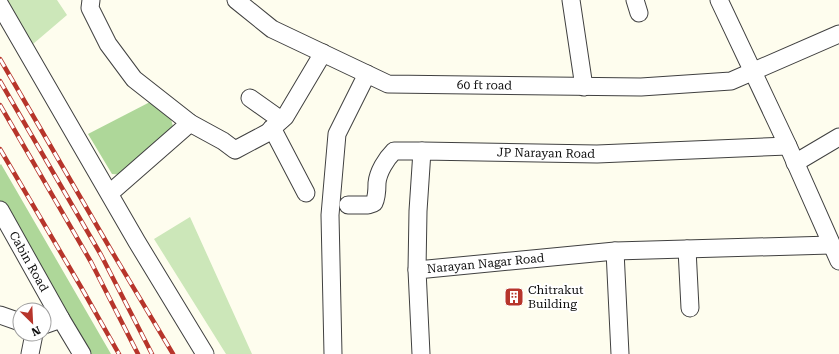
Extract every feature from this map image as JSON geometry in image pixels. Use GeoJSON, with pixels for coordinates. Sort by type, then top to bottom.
{"type":"FeatureCollection","features":[{"type":"Feature","properties":{"kind":"street"},"geometry":{"type":"LineString","coordinates":[[91,0],[90,8],[108,44],[134,79],[190,123],[223,141],[234,150],[267,132],[270,121]]}},
{"type":"Feature","properties":{"kind":"street","name":"60 ft road"},"geometry":{"type":"LineString","coordinates":[[236,0],[272,29],[388,84],[641,87],[731,81],[839,34]]}},
{"type":"Feature","properties":{"kind":"street"},"geometry":{"type":"LineString","coordinates":[[571,0],[584,86]]}},
{"type":"Feature","properties":{"kind":"street"},"geometry":{"type":"LineString","coordinates":[[719,0],[788,146],[839,261]]}},
{"type":"Feature","properties":{"kind":"street"},"geometry":{"type":"LineString","coordinates":[[0,5],[137,242],[205,354]]}},
{"type":"Feature","properties":{"kind":"street"},"geometry":{"type":"LineString","coordinates":[[270,121],[285,117],[323,53]]}},
{"type":"Feature","properties":{"kind":"street"},"geometry":{"type":"LineString","coordinates":[[333,354],[330,215],[337,134],[368,74]]}},
{"type":"Feature","properties":{"kind":"street"},"geometry":{"type":"LineString","coordinates":[[250,98],[270,121],[306,193]]}},
{"type":"Feature","properties":{"kind":"street"},"geometry":{"type":"LineString","coordinates":[[110,193],[190,123]]}},
{"type":"Feature","properties":{"kind":"street"},"geometry":{"type":"LineString","coordinates":[[795,163],[839,137]]}},
{"type":"Feature","properties":{"kind":"street","name":"JP Narayan Road"},"geometry":{"type":"LineString","coordinates":[[348,205],[368,205],[374,203],[376,200],[377,181],[383,165],[394,151],[597,154],[788,146]]}},
{"type":"Feature","properties":{"kind":"street"},"geometry":{"type":"LineString","coordinates":[[417,270],[418,212],[422,151]]}},
{"type":"Feature","properties":{"kind":"street","name":"Cabin Road"},"geometry":{"type":"LineString","coordinates":[[0,210],[82,354]]}},
{"type":"Feature","properties":{"kind":"street","name":"Narayan Nagar Road"},"geometry":{"type":"LineString","coordinates":[[421,354],[417,270],[615,251],[831,245]]}},
{"type":"Feature","properties":{"kind":"street"},"geometry":{"type":"LineString","coordinates":[[687,249],[690,308]]}},
{"type":"Feature","properties":{"kind":"street"},"geometry":{"type":"LineString","coordinates":[[615,251],[620,354]]}},
{"type":"Feature","properties":{"kind":"street"},"geometry":{"type":"LineString","coordinates":[[0,316],[12,320]]}},
{"type":"Feature","properties":{"kind":"street"},"geometry":{"type":"LineString","coordinates":[[52,322],[61,319]]}},
{"type":"Feature","properties":{"kind":"street"},"geometry":{"type":"LineString","coordinates":[[30,354],[32,342]]}},
{"type":"Feature","properties":{"kind":"green space"},"geometry":{"type":"Polygon","coordinates":[[[0,0],[57,0],[67,15],[26,50],[0,0]]]}},
{"type":"Feature","properties":{"kind":"green space"},"geometry":{"type":"Polygon","coordinates":[[[150,102],[171,119],[175,134],[126,175],[112,174],[88,134],[150,102]]]}},
{"type":"Feature","properties":{"kind":"green space"},"geometry":{"type":"Polygon","coordinates":[[[1,164],[111,354],[87,354],[21,241],[0,201],[1,164]]]}},
{"type":"Feature","properties":{"kind":"green space"},"geometry":{"type":"Polygon","coordinates":[[[190,217],[252,354],[226,354],[154,239],[190,217]]]}},
{"type":"Feature","properties":{"kind":"railway"},"geometry":{"type":"LineString","coordinates":[[0,59],[173,354]]}},
{"type":"Feature","properties":{"kind":"railway"},"geometry":{"type":"LineString","coordinates":[[0,81],[101,255],[152,354]]}},
{"type":"Feature","properties":{"kind":"railway"},"geometry":{"type":"LineString","coordinates":[[0,105],[91,262],[138,354]]}},
{"type":"Feature","properties":{"kind":"railway"},"geometry":{"type":"LineString","coordinates":[[0,149],[119,354]]}},
{"type":"Feature","properties":{"kind":"place","name":"Chitrakut Building"},"geometry":{"type":"Point","coordinates":[514,297]}}]}
